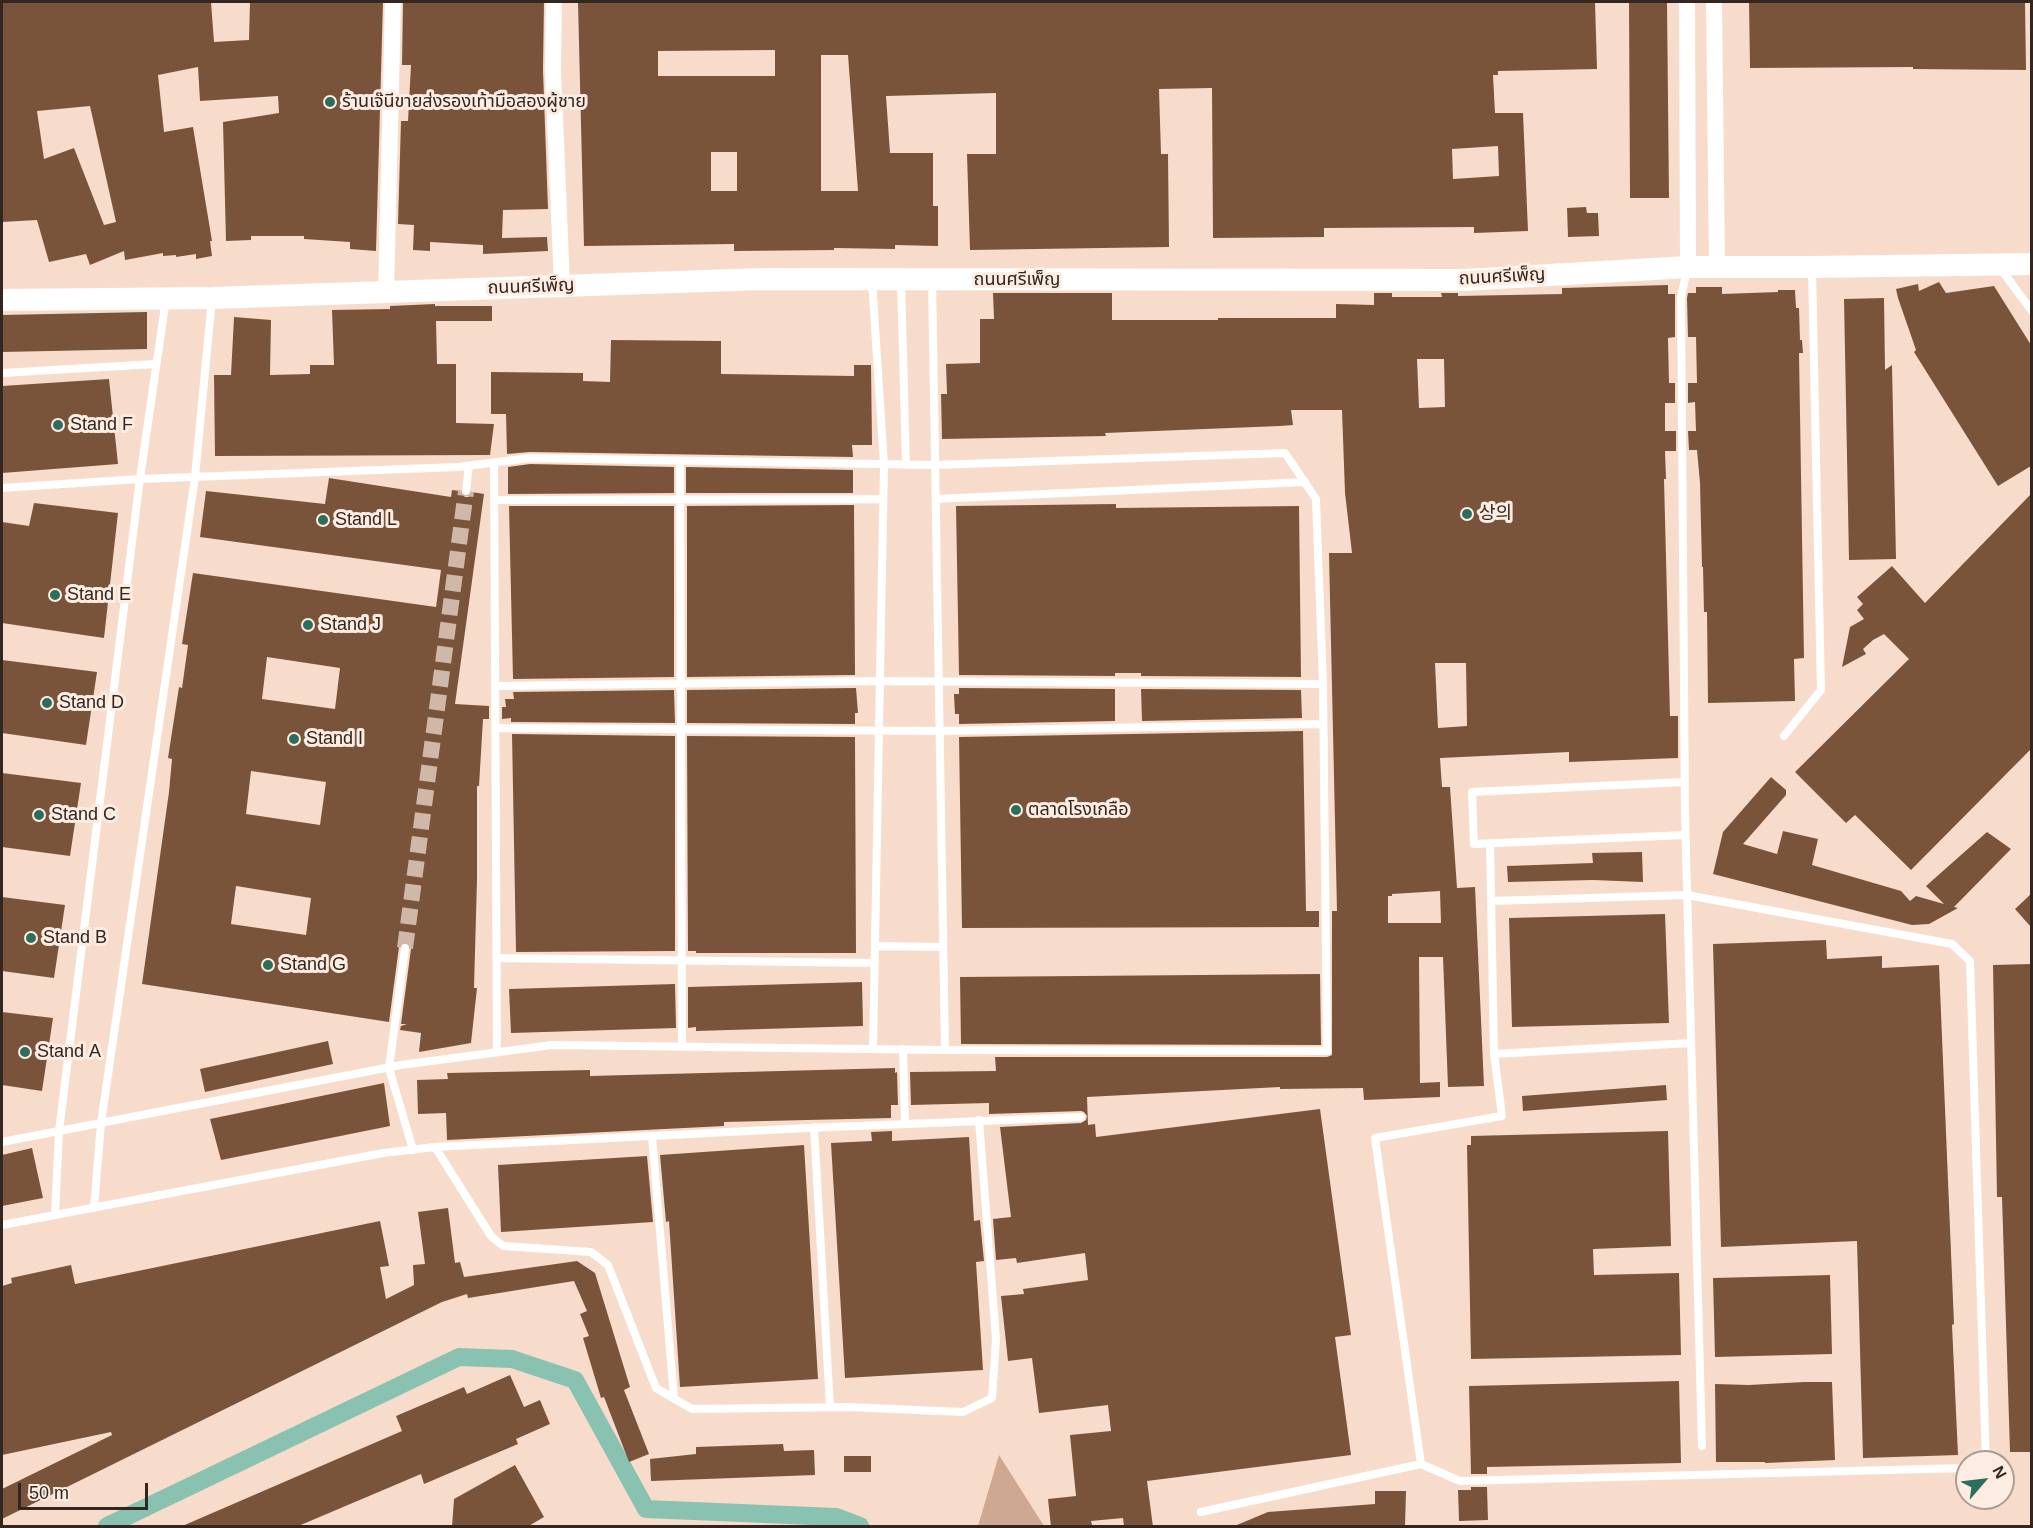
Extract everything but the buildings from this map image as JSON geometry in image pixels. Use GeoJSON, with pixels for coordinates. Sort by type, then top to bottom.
{"type":"FeatureCollection","features":[{"type":"Feature","properties":{"kind":"main road","name":"ถนนศรีเพ็ญ"},"geometry":{"type":"LineString","coordinates":[[2,300],[212,298],[763,279],[1464,280],[1688,267],[2031,264]]}},
{"type":"Feature","properties":{"kind":"street"},"geometry":{"type":"LineString","coordinates":[[386,292],[393,2]]}},
{"type":"Feature","properties":{"kind":"street"},"geometry":{"type":"LineString","coordinates":[[554,2],[553,70],[562,286]]}},
{"type":"Feature","properties":{"kind":"street"},"geometry":{"type":"LineString","coordinates":[[1687,2],[1688,267]]}},
{"type":"Feature","properties":{"kind":"street"},"geometry":{"type":"LineString","coordinates":[[1714,2],[1718,267]]}},
{"type":"Feature","properties":{"kind":"lane"},"geometry":{"type":"LineString","coordinates":[[1997,264],[2031,311]]}},
{"type":"Feature","properties":{"kind":"lane"},"geometry":{"type":"LineString","coordinates":[[1688,267],[1681,297],[1684,782],[1702,1446]]}},
{"type":"Feature","properties":{"kind":"lane"},"geometry":{"type":"LineString","coordinates":[[1784,736],[1821,690],[1812,267]]}},
{"type":"Feature","properties":{"kind":"lane"},"geometry":{"type":"LineString","coordinates":[[932,279],[945,1050]]}},
{"type":"Feature","properties":{"kind":"lane"},"geometry":{"type":"LineString","coordinates":[[872,280],[884,464],[873,1048]]}},
{"type":"Feature","properties":{"kind":"lane"},"geometry":{"type":"LineString","coordinates":[[901,280],[906,465]]}},
{"type":"Feature","properties":{"kind":"lane"},"geometry":{"type":"LineString","coordinates":[[55,1215],[60,1131],[140,479],[166,297]]}},
{"type":"Feature","properties":{"kind":"lane"},"geometry":{"type":"LineString","coordinates":[[94,1208],[101,1123],[195,477],[212,298]]}},
{"type":"Feature","properties":{"kind":"lane"},"geometry":{"type":"LineString","coordinates":[[2,373],[155,364]]}},
{"type":"Feature","properties":{"kind":"lane"},"geometry":{"type":"LineString","coordinates":[[2,488],[140,479],[469,466],[530,458],[935,465],[1284,453],[1316,499],[1323,684],[1328,1051],[945,1050],[552,1045],[388,1068],[2,1142]]}},
{"type":"Feature","properties":{"kind":"lane"},"geometry":{"type":"LineString","coordinates":[[681,461],[682,1047]]}},
{"type":"Feature","properties":{"kind":"lane"},"geometry":{"type":"LineString","coordinates":[[494,464],[497,1052]]}},
{"type":"Feature","properties":{"kind":"lane"},"geometry":{"type":"LineString","coordinates":[[466,491],[469,466]]}},
{"type":"Feature","properties":{"kind":"lane"},"geometry":{"type":"LineString","coordinates":[[936,499],[1305,483]]}},
{"type":"Feature","properties":{"kind":"lane"},"geometry":{"type":"LineString","coordinates":[[495,500],[883,499]]}},
{"type":"Feature","properties":{"kind":"lane"},"geometry":{"type":"LineString","coordinates":[[496,686],[881,681],[1323,684]]}},
{"type":"Feature","properties":{"kind":"lane"},"geometry":{"type":"LineString","coordinates":[[496,728],[939,731],[1323,724]]}},
{"type":"Feature","properties":{"kind":"lane"},"geometry":{"type":"LineString","coordinates":[[1684,782],[1472,792],[1474,844],[1685,835]]}},
{"type":"Feature","properties":{"kind":"lane"},"geometry":{"type":"LineString","coordinates":[[1421,1464],[1375,1138],[1502,1116],[1494,1054],[1490,843]]}},
{"type":"Feature","properties":{"kind":"lane"},"geometry":{"type":"LineString","coordinates":[[1491,901],[1687,895],[1952,944],[1970,961],[1986,1450]]}},
{"type":"Feature","properties":{"kind":"lane"},"geometry":{"type":"LineString","coordinates":[[875,946],[943,947]]}},
{"type":"Feature","properties":{"kind":"lane"},"geometry":{"type":"LineString","coordinates":[[405,948],[388,1068],[413,1149]]}},
{"type":"Feature","properties":{"kind":"lane"},"geometry":{"type":"LineString","coordinates":[[497,958],[875,963]]}},
{"type":"Feature","properties":{"kind":"lane"},"geometry":{"type":"LineString","coordinates":[[1494,1054],[1691,1043]]}},
{"type":"Feature","properties":{"kind":"lane"},"geometry":{"type":"LineString","coordinates":[[903,1049],[905,1124]]}},
{"type":"Feature","properties":{"kind":"lane"},"geometry":{"type":"LineString","coordinates":[[2,1225],[413,1149],[813,1127],[1081,1118]]}},
{"type":"Feature","properties":{"kind":"lane"},"geometry":{"type":"LineString","coordinates":[[435,1147],[491,1236],[503,1246],[591,1252],[608,1265],[656,1388],[692,1409],[830,1407],[963,1412],[992,1398],[996,1339],[979,1120]]}},
{"type":"Feature","properties":{"kind":"lane"},"geometry":{"type":"LineString","coordinates":[[813,1127],[830,1407]]}},
{"type":"Feature","properties":{"kind":"lane"},"geometry":{"type":"LineString","coordinates":[[652,1136],[674,1398]]}},
{"type":"Feature","properties":{"kind":"lane"},"geometry":{"type":"LineString","coordinates":[[1201,1512],[1421,1464],[1460,1480],[1955,1468]]}},
{"type":"Feature","properties":{"kind":"shaded area"},"geometry":{"type":"Polygon","coordinates":[[[999,1455],[1044,1526],[978,1526],[999,1455]]]}},
{"type":"Feature","properties":{"kind":"waterway"},"geometry":{"type":"LineString","coordinates":[[107,1526],[459,1357],[512,1359],[575,1380],[646,1509],[836,1517],[860,1526]]}},
{"type":"Feature","properties":{"kind":"tunnel"},"geometry":{"type":"LineString","coordinates":[[405,948],[466,491]]}},
{"type":"Feature","properties":{"kind":"place","name":"ร้านเจ๊นีขายส่งรองเท้ามือสองผู้ชาย"},"geometry":{"type":"Point","coordinates":[330,102]}},
{"type":"Feature","properties":{"kind":"place","name":"Stand F"},"geometry":{"type":"Point","coordinates":[58,425]}},
{"type":"Feature","properties":{"kind":"place","name":"상의"},"geometry":{"type":"Point","coordinates":[1467,514]}},
{"type":"Feature","properties":{"kind":"place","name":"Stand L"},"geometry":{"type":"Point","coordinates":[323,520]}},
{"type":"Feature","properties":{"kind":"place","name":"Stand E"},"geometry":{"type":"Point","coordinates":[55,595]}},
{"type":"Feature","properties":{"kind":"place","name":"Stand J"},"geometry":{"type":"Point","coordinates":[308,625]}},
{"type":"Feature","properties":{"kind":"place","name":"Stand D"},"geometry":{"type":"Point","coordinates":[47,703]}},
{"type":"Feature","properties":{"kind":"place","name":"Stand I"},"geometry":{"type":"Point","coordinates":[294,739]}},
{"type":"Feature","properties":{"kind":"place","name":"ตลาดโรงเกลือ"},"geometry":{"type":"Point","coordinates":[1016,810]}},
{"type":"Feature","properties":{"kind":"place","name":"Stand C"},"geometry":{"type":"Point","coordinates":[39,815]}},
{"type":"Feature","properties":{"kind":"place","name":"Stand B"},"geometry":{"type":"Point","coordinates":[31,938]}},
{"type":"Feature","properties":{"kind":"place","name":"Stand G"},"geometry":{"type":"Point","coordinates":[268,965]}},
{"type":"Feature","properties":{"kind":"place","name":"Stand A"},"geometry":{"type":"Point","coordinates":[25,1052]}}]}
